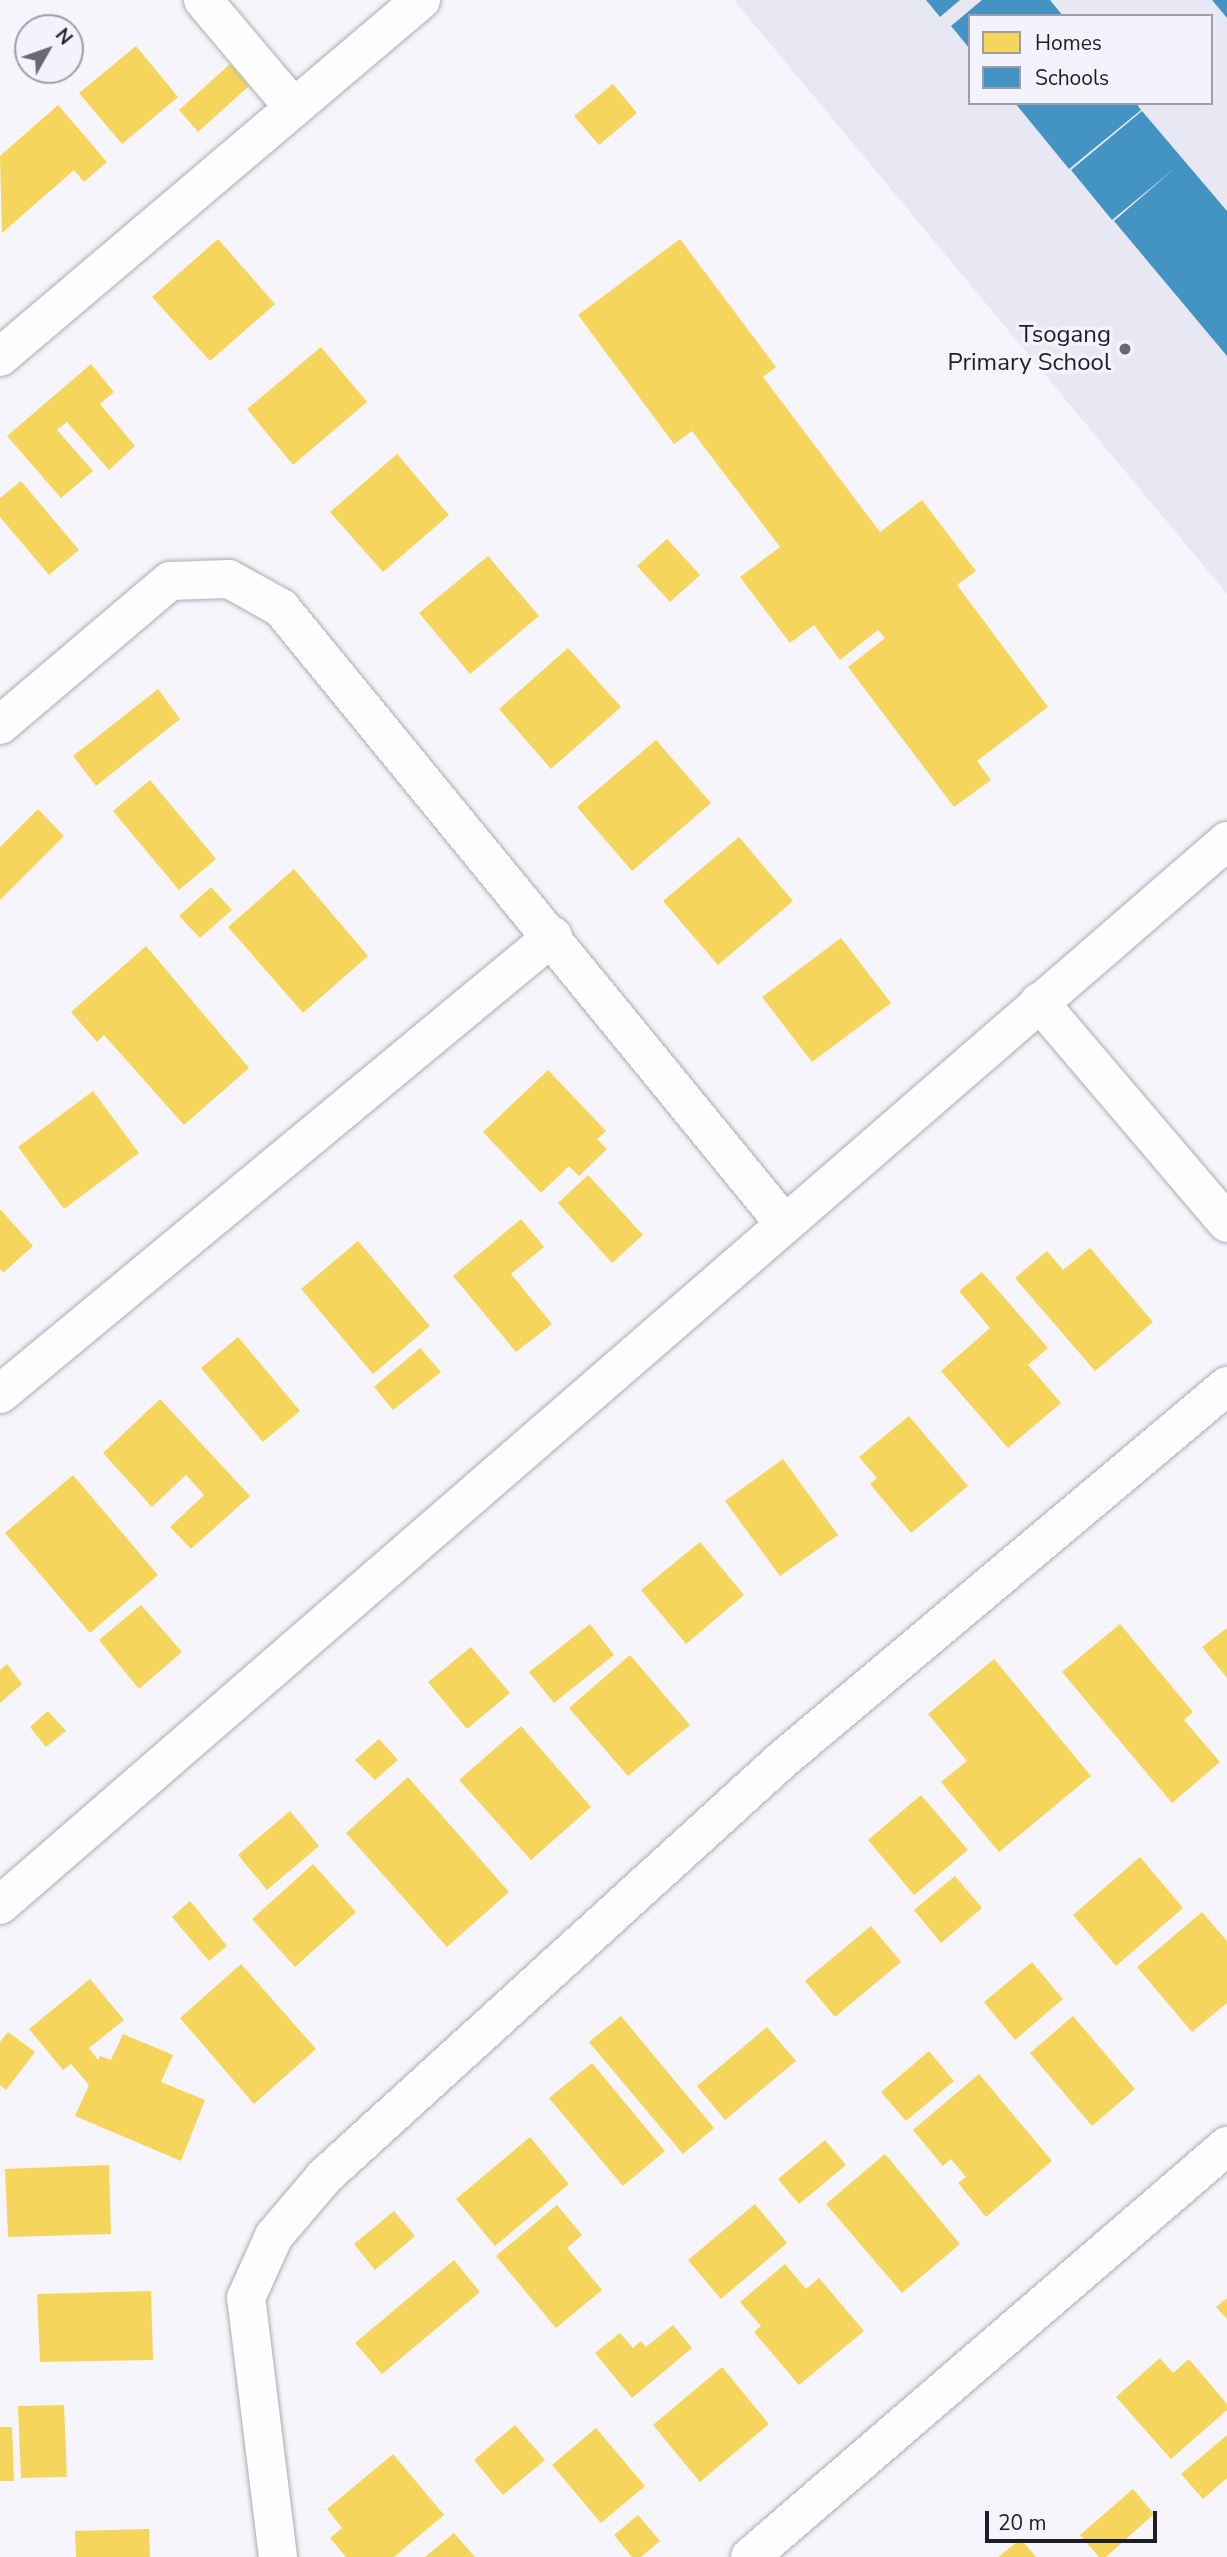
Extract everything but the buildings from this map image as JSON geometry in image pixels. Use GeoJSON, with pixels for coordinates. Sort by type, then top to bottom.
{"type":"FeatureCollection","features":[{"type":"Feature","properties":{"kind":"street"},"geometry":{"type":"LineString","coordinates":[[203,0],[295,107]]}},
{"type":"Feature","properties":{"kind":"street"},"geometry":{"type":"LineString","coordinates":[[0,358],[421,0]]}},
{"type":"Feature","properties":{"kind":"street"},"geometry":{"type":"LineString","coordinates":[[0,725],[170,581],[229,579],[281,608],[553,936],[783,1222]]}},
{"type":"Feature","properties":{"kind":"street"},"geometry":{"type":"LineString","coordinates":[[0,1905],[783,1222],[1227,841]]}},
{"type":"Feature","properties":{"kind":"street"},"geometry":{"type":"LineString","coordinates":[[0,1394],[553,936]]}},
{"type":"Feature","properties":{"kind":"street"},"geometry":{"type":"LineString","coordinates":[[1039,1002],[1227,1223]]}},
{"type":"Feature","properties":{"kind":"street"},"geometry":{"type":"LineString","coordinates":[[278,2557],[246,2298],[274,2236],[325,2176],[783,1759],[1227,1386]]}},
{"type":"Feature","properties":{"kind":"street"},"geometry":{"type":"LineString","coordinates":[[750,2557],[1227,2146]]}},
{"type":"Feature","properties":{"kind":"shaded area","name":"Tsogang Primary School"},"geometry":{"type":"Polygon","coordinates":[[[734,0],[1227,0],[1227,594],[734,0]]]}},
{"type":"Feature","properties":{"kind":"place","name":"Tsogang Primary School"},"geometry":{"type":"Point","coordinates":[1125,349]}}]}
